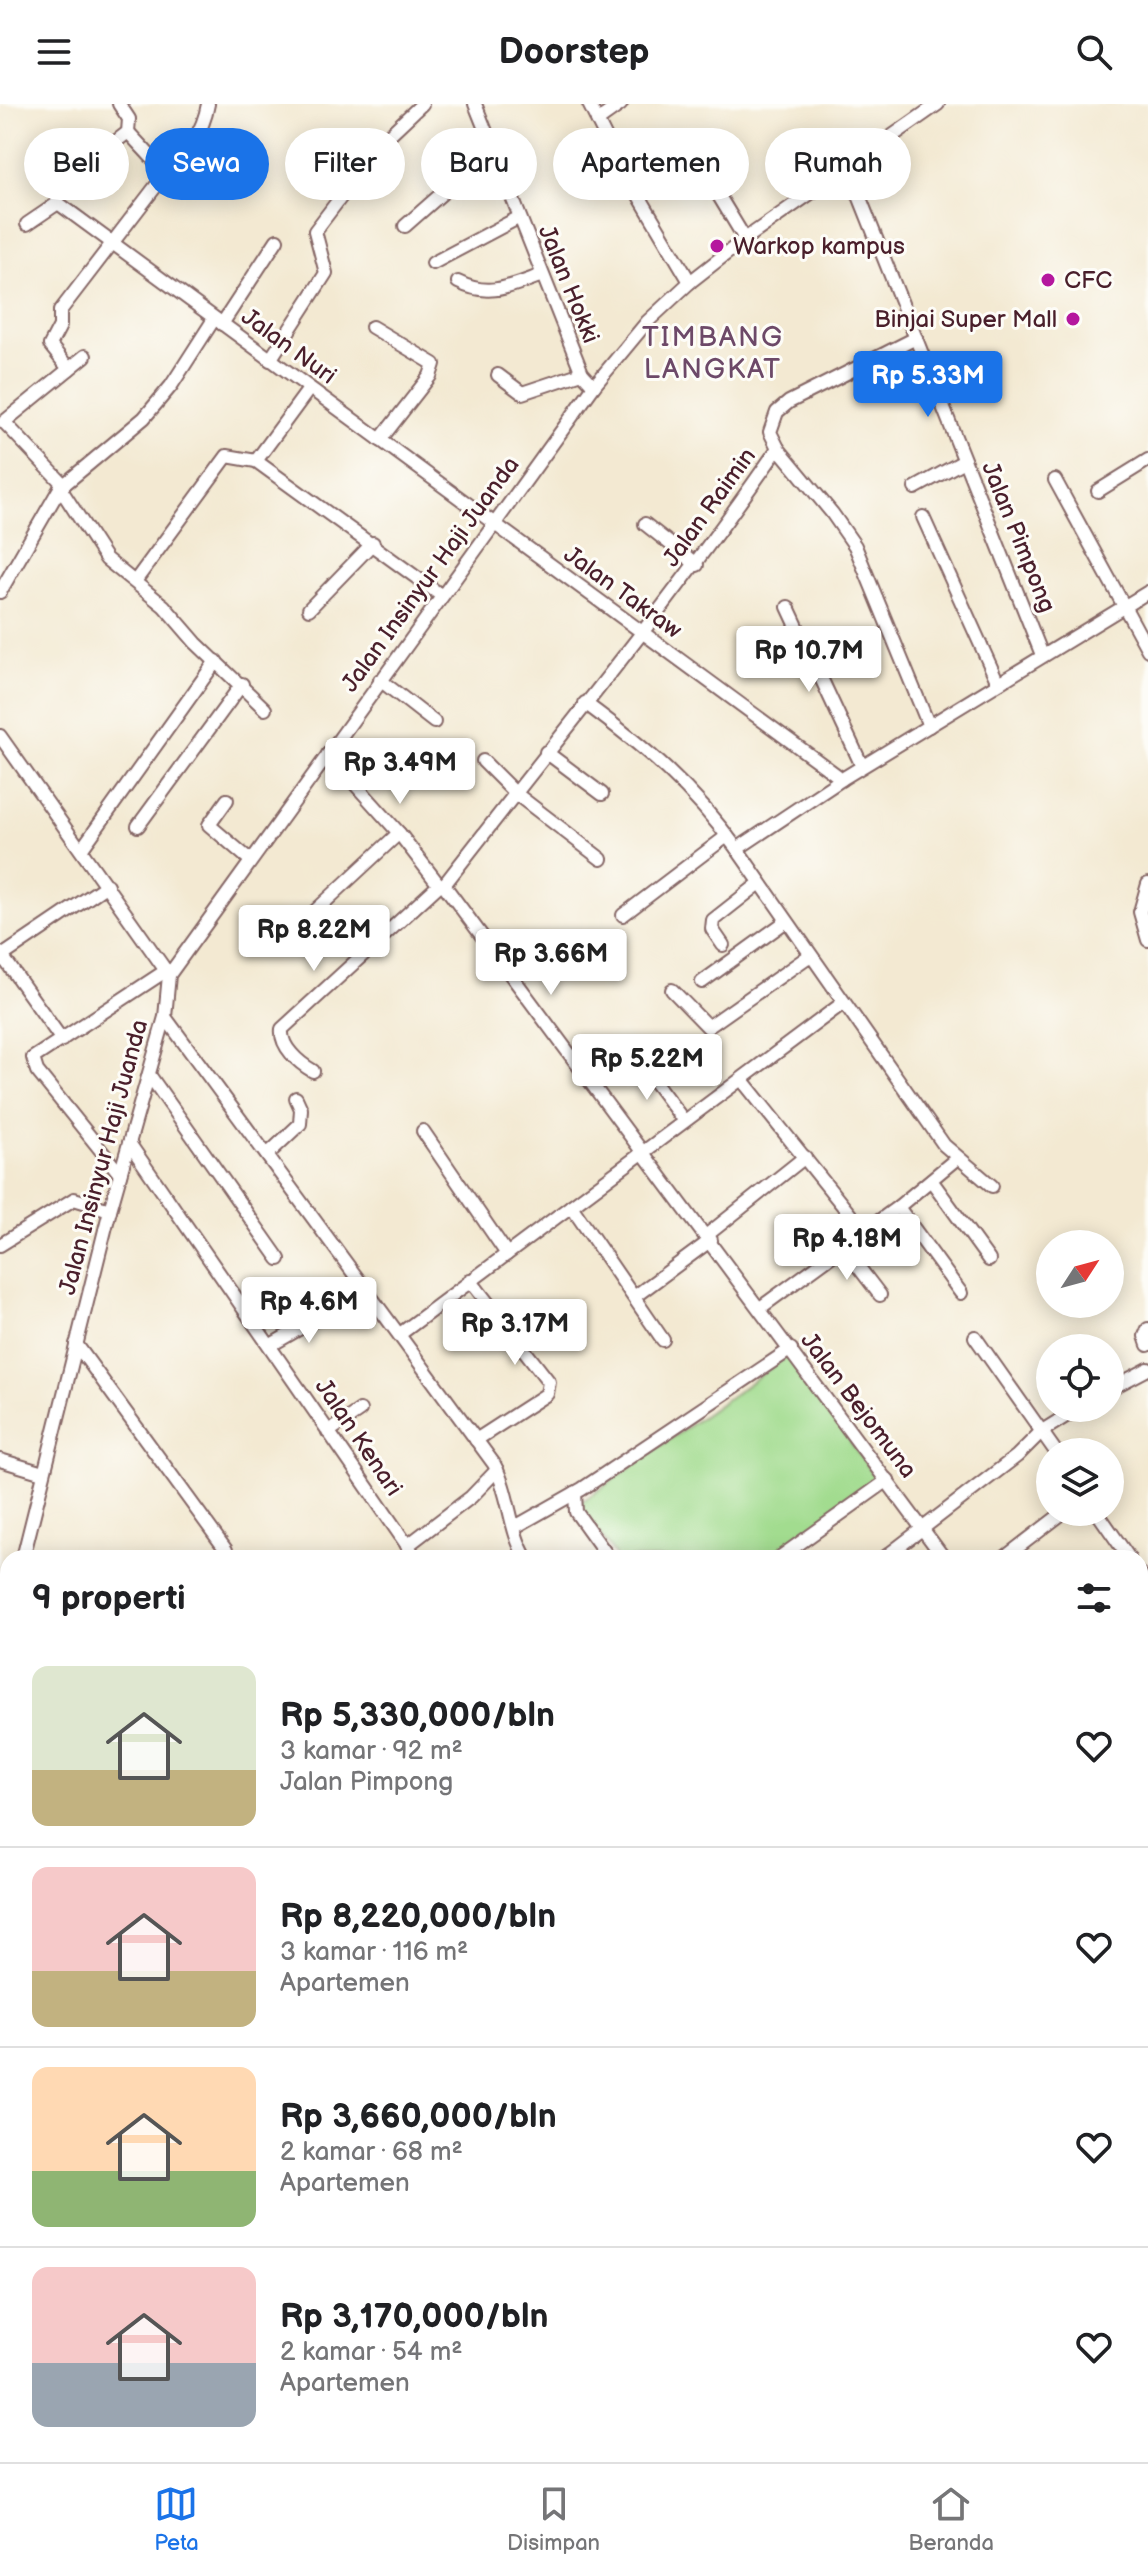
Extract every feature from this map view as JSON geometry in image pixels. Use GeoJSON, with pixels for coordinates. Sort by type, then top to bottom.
{"type":"FeatureCollection","features":[{"type":"Feature","properties":{"kind":"street"},"geometry":{"type":"LineString","coordinates":[[119,104],[129,119],[128,128]]}},
{"type":"Feature","properties":{"kind":"street"},"geometry":{"type":"LineString","coordinates":[[203,128],[208,104]]}},
{"type":"Feature","properties":{"kind":"street"},"geometry":{"type":"LineString","coordinates":[[270,360],[326,273],[315,231],[385,139],[422,104]]}},
{"type":"Feature","properties":{"kind":"street","name":"Jalan Hokki"},"geometry":{"type":"LineString","coordinates":[[475,104],[485,128]]}},
{"type":"Feature","properties":{"kind":"street"},"geometry":{"type":"LineString","coordinates":[[589,104],[690,282]]}},
{"type":"Feature","properties":{"kind":"street"},"geometry":{"type":"LineString","coordinates":[[597,121],[621,104]]}},
{"type":"Feature","properties":{"kind":"street","name":"Jalan Insinyur Haji Juanda"},"geometry":{"type":"LineString","coordinates":[[904,128],[938,104]]}},
{"type":"Feature","properties":{"kind":"street"},"geometry":{"type":"LineString","coordinates":[[129,133],[145,150]]}},
{"type":"Feature","properties":{"kind":"street"},"geometry":{"type":"LineString","coordinates":[[27,224],[58,203],[58,200]]}},
{"type":"Feature","properties":{"kind":"street"},"geometry":{"type":"LineString","coordinates":[[69,369],[50,345],[60,326],[60,311],[145,200]]}},
{"type":"Feature","properties":{"kind":"street"},"geometry":{"type":"LineString","coordinates":[[405,226],[435,200]]}},
{"type":"Feature","properties":{"kind":"street","name":"Jalan Hokki"},"geometry":{"type":"LineString","coordinates":[[511,200],[582,373],[594,386]]}},
{"type":"Feature","properties":{"kind":"street"},"geometry":{"type":"LineString","coordinates":[[721,200],[745,239]]}},
{"type":"Feature","properties":{"kind":"street","name":"Jalan Insinyur Haji Juanda"},"geometry":{"type":"LineString","coordinates":[[25,1550],[110,1210],[165,1017],[168,972],[594,386],[647,322],[690,282],[802,200]]}},
{"type":"Feature","properties":{"kind":"street","name":"Jalan Pimpong"},"geometry":{"type":"LineString","coordinates":[[861,200],[1042,655]]}},
{"type":"Feature","properties":{"kind":"street","name":"Jalan Nuri"},"geometry":{"type":"LineString","coordinates":[[58,203],[201,302],[218,321],[494,525]]}},
{"type":"Feature","properties":{"kind":"street"},"geometry":{"type":"LineString","coordinates":[[433,263],[518,218]]}},
{"type":"Feature","properties":{"kind":"street"},"geometry":{"type":"LineString","coordinates":[[0,592],[62,486],[144,418],[171,386],[277,240]]}},
{"type":"Feature","properties":{"kind":"street"},"geometry":{"type":"LineString","coordinates":[[458,282],[480,292],[491,292],[542,275]]}},
{"type":"Feature","properties":{"kind":"street"},"geometry":{"type":"LineString","coordinates":[[372,327],[434,364],[430,376],[380,440]]}},
{"type":"Feature","properties":{"kind":"street","name":"Jalan Raimin"},"geometry":{"type":"LineString","coordinates":[[313,1071],[303,1066],[285,1044],[282,1029],[441,885],[639,631],[697,565],[778,448],[770,432],[772,421],[789,402],[916,338]]}},
{"type":"Feature","properties":{"kind":"street"},"geometry":{"type":"LineString","coordinates":[[85,356],[4,422],[62,486],[106,559],[136,580],[265,709]]}},
{"type":"Feature","properties":{"kind":"street"},"geometry":{"type":"LineString","coordinates":[[498,375],[522,393],[582,373]]}},
{"type":"Feature","properties":{"kind":"street"},"geometry":{"type":"LineString","coordinates":[[256,461],[309,389]]}},
{"type":"Feature","properties":{"kind":"street"},"geometry":{"type":"LineString","coordinates":[[778,448],[850,538],[929,726]]}},
{"type":"Feature","properties":{"kind":"street"},"geometry":{"type":"LineString","coordinates":[[136,580],[227,456],[256,461],[442,596]]}},
{"type":"Feature","properties":{"kind":"street"},"geometry":{"type":"LineString","coordinates":[[1098,491],[1148,460]]}},
{"type":"Feature","properties":{"kind":"street"},"geometry":{"type":"LineString","coordinates":[[915,488],[964,461]]}},
{"type":"Feature","properties":{"kind":"street"},"geometry":{"type":"LineString","coordinates":[[1055,480],[1148,650]]}},
{"type":"Feature","properties":{"kind":"street"},"geometry":{"type":"LineString","coordinates":[[923,517],[998,683]]}},
{"type":"Feature","properties":{"kind":"street"},"geometry":{"type":"LineString","coordinates":[[645,524],[697,565]]}},
{"type":"Feature","properties":{"kind":"street","name":"Jalan Takraw"},"geometry":{"type":"LineString","coordinates":[[494,525],[842,779]]}},
{"type":"Feature","properties":{"kind":"street"},"geometry":{"type":"LineString","coordinates":[[309,609],[373,543]]}},
{"type":"Feature","properties":{"kind":"street"},"geometry":{"type":"LineString","coordinates":[[737,849],[862,766],[1148,592]]}},
{"type":"Feature","properties":{"kind":"street"},"geometry":{"type":"LineString","coordinates":[[788,607],[862,766]]}},
{"type":"Feature","properties":{"kind":"street"},"geometry":{"type":"LineString","coordinates":[[81,850],[216,661]]}},
{"type":"Feature","properties":{"kind":"street"},"geometry":{"type":"LineString","coordinates":[[380,680],[434,722]]}},
{"type":"Feature","properties":{"kind":"street"},"geometry":{"type":"LineString","coordinates":[[138,826],[242,684]]}},
{"type":"Feature","properties":{"kind":"street"},"geometry":{"type":"LineString","coordinates":[[585,703],[651,752],[727,836],[809,956],[956,1159],[992,1186]]}},
{"type":"Feature","properties":{"kind":"street"},"geometry":{"type":"LineString","coordinates":[[0,736],[168,972],[38,1053],[34,1064],[120,1174]]}},
{"type":"Feature","properties":{"kind":"street"},"geometry":{"type":"LineString","coordinates":[[546,752],[602,794]]}},
{"type":"Feature","properties":{"kind":"street","name":"Jalan Bejomuna"},"geometry":{"type":"LineString","coordinates":[[328,754],[441,885],[709,1237],[938,1550]]}},
{"type":"Feature","properties":{"kind":"street"},"geometry":{"type":"LineString","coordinates":[[483,761],[515,793],[601,859]]}},
{"type":"Feature","properties":{"kind":"street"},"geometry":{"type":"LineString","coordinates":[[227,800],[209,825],[250,860]]}},
{"type":"Feature","properties":{"kind":"street"},"geometry":{"type":"LineString","coordinates":[[312,914],[399,833]]}},
{"type":"Feature","properties":{"kind":"street"},"geometry":{"type":"LineString","coordinates":[[623,915],[727,836]]}},
{"type":"Feature","properties":{"kind":"street"},"geometry":{"type":"LineString","coordinates":[[723,945],[712,929],[713,920],[760,883]]}},
{"type":"Feature","properties":{"kind":"street"},"geometry":{"type":"LineString","coordinates":[[1148,884],[1140,912],[1148,940]]}},
{"type":"Feature","properties":{"kind":"street"},"geometry":{"type":"LineString","coordinates":[[62,1040],[1,955],[107,885]]}},
{"type":"Feature","properties":{"kind":"street"},"geometry":{"type":"LineString","coordinates":[[702,982],[785,922]]}},
{"type":"Feature","properties":{"kind":"street"},"geometry":{"type":"LineString","coordinates":[[672,990],[708,1027],[809,956]]}},
{"type":"Feature","properties":{"kind":"street"},"geometry":{"type":"LineString","coordinates":[[400,1334],[843,1003]]}},
{"type":"Feature","properties":{"kind":"street"},"geometry":{"type":"LineString","coordinates":[[165,1017],[497,1470],[509,1498],[517,1542],[522,1550]]}},
{"type":"Feature","properties":{"kind":"street"},"geometry":{"type":"LineString","coordinates":[[639,1061],[684,1121]]}},
{"type":"Feature","properties":{"kind":"street"},"geometry":{"type":"LineString","coordinates":[[150,1076],[279,1259]]}},
{"type":"Feature","properties":{"kind":"street"},"geometry":{"type":"LineString","coordinates":[[742,1080],[864,1232]]}},
{"type":"Feature","properties":{"kind":"street"},"geometry":{"type":"LineString","coordinates":[[267,1155],[300,1124],[301,1109],[296,1098]]}},
{"type":"Feature","properties":{"kind":"street"},"geometry":{"type":"LineString","coordinates":[[423,1131],[507,1254]]}},
{"type":"Feature","properties":{"kind":"street","name":"Jalan Kenari"},"geometry":{"type":"LineString","coordinates":[[129,1143],[410,1550]]}},
{"type":"Feature","properties":{"kind":"street"},"geometry":{"type":"LineString","coordinates":[[634,1297],[805,1157]]}},
{"type":"Feature","properties":{"kind":"street"},"geometry":{"type":"LineString","coordinates":[[760,1308],[898,1207],[956,1159]]}},
{"type":"Feature","properties":{"kind":"street"},"geometry":{"type":"LineString","coordinates":[[931,1180],[989,1260]]}},
{"type":"Feature","properties":{"kind":"street"},"geometry":{"type":"LineString","coordinates":[[0,1245],[74,1199],[110,1210]]}},
{"type":"Feature","properties":{"kind":"street"},"geometry":{"type":"LineString","coordinates":[[571,1206],[663,1340]]}},
{"type":"Feature","properties":{"kind":"street"},"geometry":{"type":"LineString","coordinates":[[898,1207],[961,1293]]}},
{"type":"Feature","properties":{"kind":"street"},"geometry":{"type":"LineString","coordinates":[[844,1248],[880,1295]]}},
{"type":"Feature","properties":{"kind":"street"},"geometry":{"type":"LineString","coordinates":[[470,1280],[549,1382],[550,1388],[547,1394],[476,1440]]}},
{"type":"Feature","properties":{"kind":"street"},"geometry":{"type":"LineString","coordinates":[[271,1345],[328,1312]]}},
{"type":"Feature","properties":{"kind":"street"},"geometry":{"type":"LineString","coordinates":[[1148,1329],[1145,1336],[1148,1345]]}},
{"type":"Feature","properties":{"kind":"street"},"geometry":{"type":"LineString","coordinates":[[975,1337],[1047,1438]]}},
{"type":"Feature","properties":{"kind":"street"},"geometry":{"type":"LineString","coordinates":[[76,1344],[226,1550]]}},
{"type":"Feature","properties":{"kind":"street"},"geometry":{"type":"LineString","coordinates":[[515,1527],[575,1493],[791,1349]]}},
{"type":"Feature","properties":{"kind":"street"},"geometry":{"type":"LineString","coordinates":[[1124,1382],[1148,1369]]}},
{"type":"Feature","properties":{"kind":"street"},"geometry":{"type":"LineString","coordinates":[[328,1432],[360,1410]]}},
{"type":"Feature","properties":{"kind":"street"},"geometry":{"type":"LineString","coordinates":[[895,1550],[1056,1422]]}},
{"type":"Feature","properties":{"kind":"street"},"geometry":{"type":"LineString","coordinates":[[0,1460],[43,1473]]}},
{"type":"Feature","properties":{"kind":"street"},"geometry":{"type":"LineString","coordinates":[[407,1546],[471,1497],[497,1470]]}},
{"type":"Feature","properties":{"kind":"street"},"geometry":{"type":"LineString","coordinates":[[790,1550],[888,1480]]}},
{"type":"Feature","properties":{"kind":"street"},"geometry":{"type":"LineString","coordinates":[[575,1493],[576,1512],[603,1550]]}},
{"type":"Feature","properties":{"kind":"street"},"geometry":{"type":"LineString","coordinates":[[1014,1550],[1046,1526]]}},
{"type":"Feature","properties":{"kind":"street"},"geometry":{"type":"LineString","coordinates":[[1107,1526],[1123,1550]]}},
{"type":"Feature","properties":{"kind":"green space"},"geometry":{"type":"Polygon","coordinates":[[[789,1355],[878,1481],[780,1550],[611,1550],[579,1504],[789,1355]]]}},
{"type":"Feature","properties":{"kind":"place","name":"Warkop kampus"},"geometry":{"type":"Point","coordinates":[717,246]}},
{"type":"Feature","properties":{"kind":"place","name":"CFC"},"geometry":{"type":"Point","coordinates":[1048,280]}},
{"type":"Feature","properties":{"kind":"place","name":"Binjai Super Mall"},"geometry":{"type":"Point","coordinates":[1073,319]}},
{"type":"Feature","properties":{"kind":"district","name":"TIMBANG LANGKAT"},"geometry":{"type":"Point","coordinates":[713,352]}}]}
